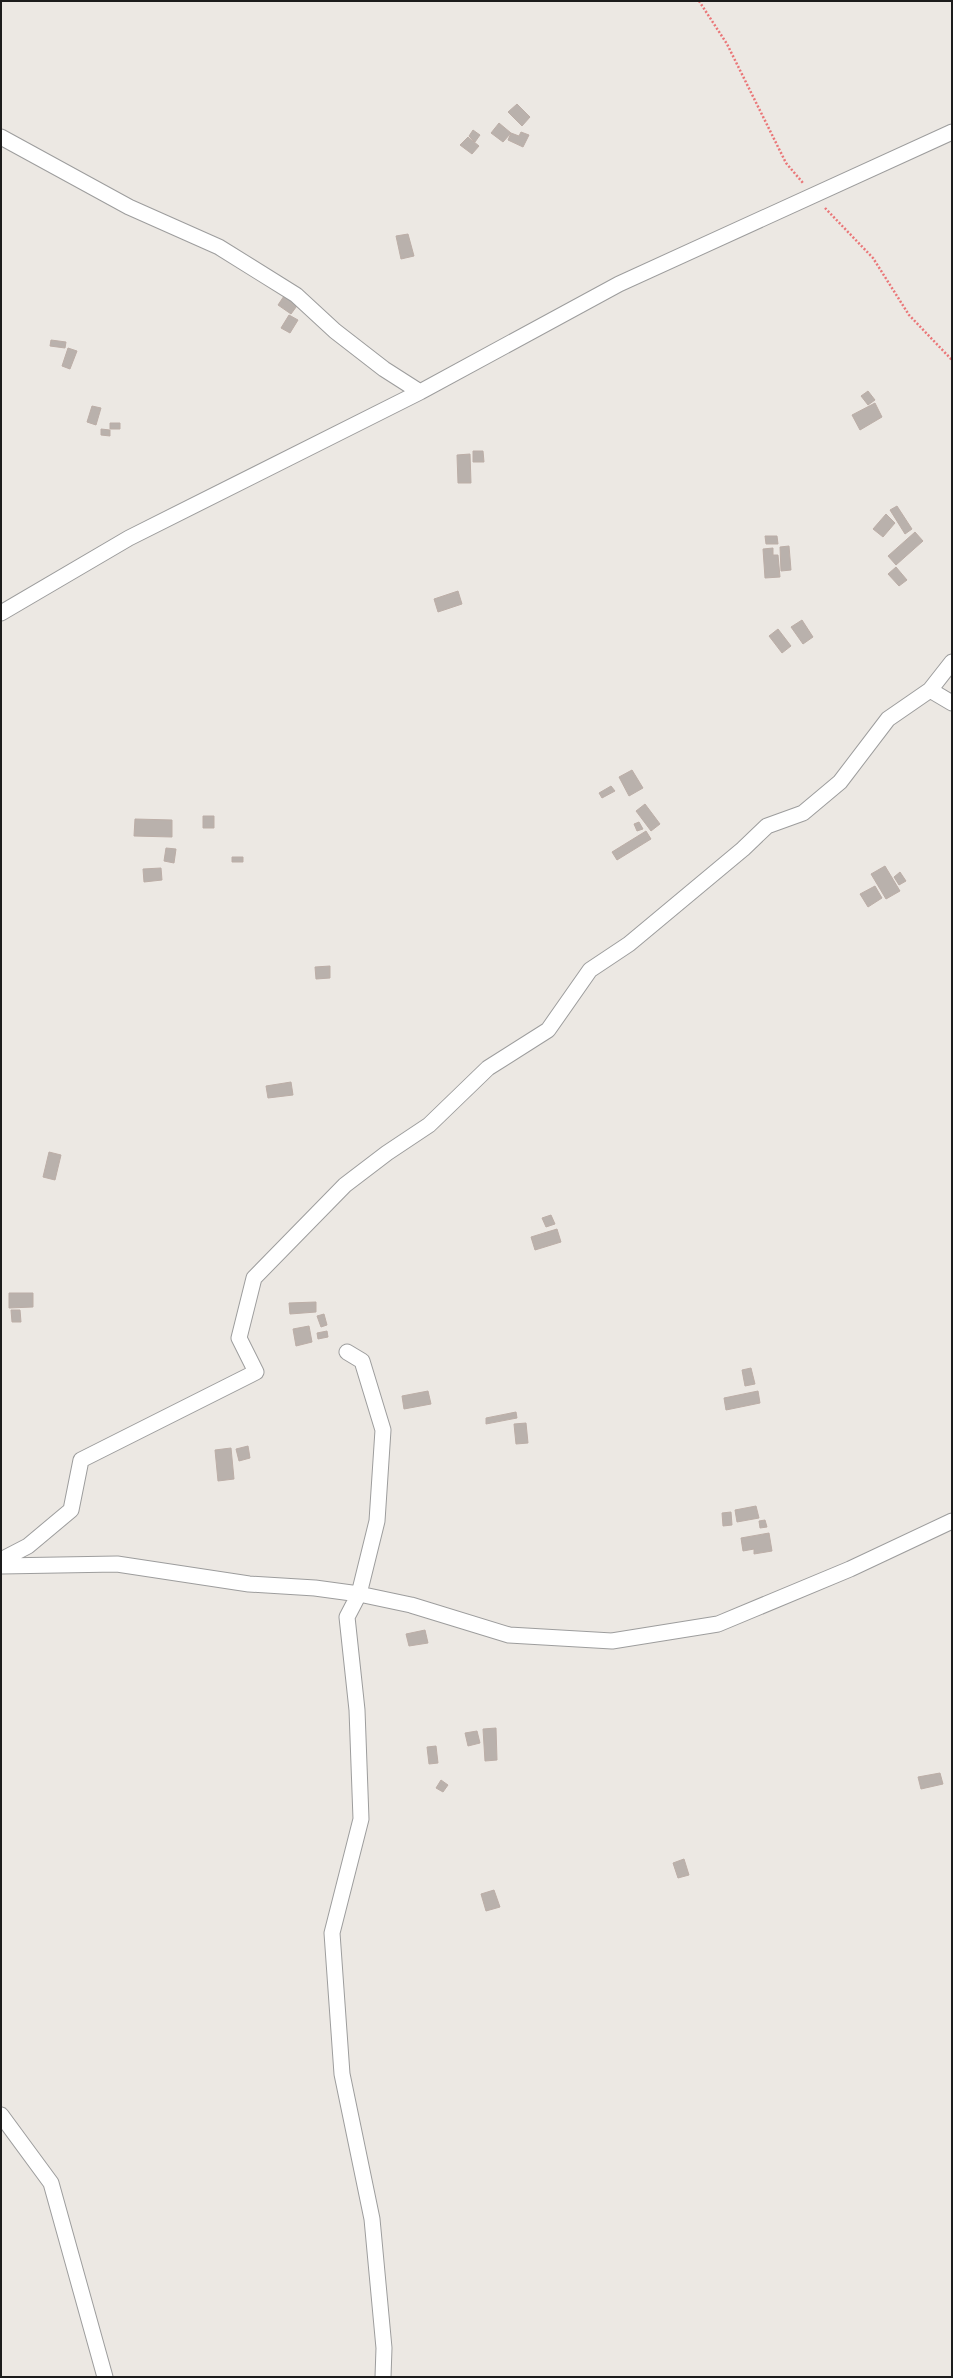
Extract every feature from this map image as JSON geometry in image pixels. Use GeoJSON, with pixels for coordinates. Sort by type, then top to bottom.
{"type":"FeatureCollection","features":[{"type":"Feature","properties":{"kind":"street"},"geometry":{"type":"LineString","coordinates":[[1,613],[129,538],[420,392],[619,284],[952,132]]}},
{"type":"Feature","properties":{"kind":"street"},"geometry":{"type":"LineString","coordinates":[[1,137],[129,207],[219,247],[296,296],[347,341],[384,369],[420,392]]}},
{"type":"Feature","properties":{"kind":"street"},"geometry":{"type":"LineString","coordinates":[[1,1560],[28,1546],[71,1510],[81,1460],[256,1372],[239,1338],[254,1278],[345,1185],[387,1153],[429,1126],[488,1068],[548,1030],[590,970],[629,944],[767,826],[803,813],[840,782],[888,720],[930,690],[952,662]]}},
{"type":"Feature","properties":{"kind":"street"},"geometry":{"type":"LineString","coordinates":[[930,690],[952,703]]}},
{"type":"Feature","properties":{"kind":"street"},"geometry":{"type":"LineString","coordinates":[[347,1352],[362,1361],[383,1430],[377,1521],[359,1594],[347,1617],[357,1710],[361,1819],[332,1933],[342,2074],[372,2219],[384,2348],[383,2377]]}},
{"type":"Feature","properties":{"kind":"street"},"geometry":{"type":"LineString","coordinates":[[1,1566],[117,1564],[249,1584],[315,1588],[359,1594],[411,1605],[509,1635],[612,1641],[718,1624],[850,1569],[952,1521]]}},
{"type":"Feature","properties":{"kind":"street"},"geometry":{"type":"LineString","coordinates":[[1,2115],[51,2183],[105,2377]]}},
{"type":"Feature","properties":{"kind":"building"},"geometry":{"type":"Polygon","coordinates":[[[517,104],[530,117],[522,126],[508,112],[517,104]]]}},
{"type":"Feature","properties":{"kind":"building"},"geometry":{"type":"Polygon","coordinates":[[[499,123],[511,133],[503,142],[491,133],[499,123]]]}},
{"type":"Feature","properties":{"kind":"building"},"geometry":{"type":"Polygon","coordinates":[[[473,130],[480,135],[475,142],[469,136],[473,130]]]}},
{"type":"Feature","properties":{"kind":"building"},"geometry":{"type":"Polygon","coordinates":[[[521,132],[529,135],[523,147],[508,140],[511,133],[519,136],[521,132]]]}},
{"type":"Feature","properties":{"kind":"building"},"geometry":{"type":"Polygon","coordinates":[[[468,137],[479,146],[472,154],[460,145],[468,137]]]}},
{"type":"Feature","properties":{"kind":"building"},"geometry":{"type":"Polygon","coordinates":[[[408,234],[414,256],[401,259],[396,236],[408,234]]]}},
{"type":"Feature","properties":{"kind":"building"},"geometry":{"type":"Polygon","coordinates":[[[286,293],[299,303],[291,314],[278,305],[286,293]]]}},
{"type":"Feature","properties":{"kind":"building"},"geometry":{"type":"Polygon","coordinates":[[[289,315],[298,320],[290,333],[281,328],[289,315]]]}},
{"type":"Feature","properties":{"kind":"building"},"geometry":{"type":"Polygon","coordinates":[[[51,340],[66,342],[65,348],[50,346],[51,340]]]}},
{"type":"Feature","properties":{"kind":"building"},"geometry":{"type":"Polygon","coordinates":[[[68,348],[77,351],[70,369],[62,366],[68,348]]]}},
{"type":"Feature","properties":{"kind":"building"},"geometry":{"type":"Polygon","coordinates":[[[868,391],[875,400],[868,405],[861,396],[868,391]]]}},
{"type":"Feature","properties":{"kind":"building"},"geometry":{"type":"Polygon","coordinates":[[[875,403],[882,417],[860,430],[852,415],[875,403]]]}},
{"type":"Feature","properties":{"kind":"building"},"geometry":{"type":"Polygon","coordinates":[[[92,406],[101,408],[96,425],[87,422],[92,406]]]}},
{"type":"Feature","properties":{"kind":"building"},"geometry":{"type":"Polygon","coordinates":[[[110,423],[120,423],[120,429],[110,429],[110,423]]]}},
{"type":"Feature","properties":{"kind":"building"},"geometry":{"type":"Polygon","coordinates":[[[101,429],[110,430],[110,436],[101,435],[101,429]]]}},
{"type":"Feature","properties":{"kind":"building"},"geometry":{"type":"Polygon","coordinates":[[[473,451],[483,451],[484,462],[473,462],[473,451]]]}},
{"type":"Feature","properties":{"kind":"building"},"geometry":{"type":"Polygon","coordinates":[[[470,454],[471,483],[458,483],[457,455],[470,454]]]}},
{"type":"Feature","properties":{"kind":"building"},"geometry":{"type":"Polygon","coordinates":[[[897,506],[912,529],[905,534],[890,510],[897,506]]]}},
{"type":"Feature","properties":{"kind":"building"},"geometry":{"type":"Polygon","coordinates":[[[886,514],[895,523],[883,537],[873,529],[886,514]]]}},
{"type":"Feature","properties":{"kind":"building"},"geometry":{"type":"Polygon","coordinates":[[[915,532],[923,541],[896,565],[888,556],[915,532]]]}},
{"type":"Feature","properties":{"kind":"building"},"geometry":{"type":"Polygon","coordinates":[[[765,536],[777,536],[778,544],[766,544],[765,536]]]}},
{"type":"Feature","properties":{"kind":"building"},"geometry":{"type":"Polygon","coordinates":[[[789,546],[791,570],[781,571],[780,547],[789,546]]]}},
{"type":"Feature","properties":{"kind":"building"},"geometry":{"type":"Polygon","coordinates":[[[773,548],[773,555],[778,555],[780,577],[765,578],[763,549],[773,548]]]}},
{"type":"Feature","properties":{"kind":"building"},"geometry":{"type":"Polygon","coordinates":[[[896,567],[907,580],[899,586],[888,574],[896,567]]]}},
{"type":"Feature","properties":{"kind":"building"},"geometry":{"type":"Polygon","coordinates":[[[458,591],[462,604],[438,612],[434,599],[458,591]]]}},
{"type":"Feature","properties":{"kind":"building"},"geometry":{"type":"Polygon","coordinates":[[[802,620],[813,637],[803,644],[791,627],[802,620]]]}},
{"type":"Feature","properties":{"kind":"building"},"geometry":{"type":"Polygon","coordinates":[[[778,629],[791,646],[782,653],[769,636],[778,629]]]}},
{"type":"Feature","properties":{"kind":"building"},"geometry":{"type":"Polygon","coordinates":[[[632,770],[643,788],[629,796],[619,777],[632,770]]]}},
{"type":"Feature","properties":{"kind":"building"},"geometry":{"type":"Polygon","coordinates":[[[611,786],[615,791],[602,798],[599,793],[611,786]]]}},
{"type":"Feature","properties":{"kind":"building"},"geometry":{"type":"Polygon","coordinates":[[[645,804],[660,824],[651,831],[636,811],[645,804]]]}},
{"type":"Feature","properties":{"kind":"building"},"geometry":{"type":"Polygon","coordinates":[[[203,816],[214,816],[214,828],[203,828],[203,816]]]}},
{"type":"Feature","properties":{"kind":"building"},"geometry":{"type":"Polygon","coordinates":[[[135,819],[172,820],[172,837],[134,836],[135,819]]]}},
{"type":"Feature","properties":{"kind":"building"},"geometry":{"type":"Polygon","coordinates":[[[639,822],[643,829],[637,831],[634,824],[639,822]]]}},
{"type":"Feature","properties":{"kind":"building"},"geometry":{"type":"Polygon","coordinates":[[[646,831],[651,839],[617,860],[612,852],[646,831]]]}},
{"type":"Feature","properties":{"kind":"building"},"geometry":{"type":"Polygon","coordinates":[[[166,848],[176,849],[174,863],[164,861],[166,848]]]}},
{"type":"Feature","properties":{"kind":"building"},"geometry":{"type":"Polygon","coordinates":[[[232,857],[243,857],[243,862],[232,862],[232,857]]]}},
{"type":"Feature","properties":{"kind":"building"},"geometry":{"type":"Polygon","coordinates":[[[885,866],[900,891],[886,899],[871,874],[885,866]]]}},
{"type":"Feature","properties":{"kind":"building"},"geometry":{"type":"Polygon","coordinates":[[[161,868],[162,880],[144,882],[143,869],[161,868]]]}},
{"type":"Feature","properties":{"kind":"building"},"geometry":{"type":"Polygon","coordinates":[[[900,872],[906,881],[899,885],[894,877],[900,872]]]}},
{"type":"Feature","properties":{"kind":"building"},"geometry":{"type":"Polygon","coordinates":[[[875,886],[882,898],[868,907],[860,894],[875,886]]]}},
{"type":"Feature","properties":{"kind":"building"},"geometry":{"type":"Polygon","coordinates":[[[330,966],[330,978],[316,979],[315,967],[330,966]]]}},
{"type":"Feature","properties":{"kind":"building"},"geometry":{"type":"Polygon","coordinates":[[[291,1082],[293,1095],[268,1098],[266,1086],[291,1082]]]}},
{"type":"Feature","properties":{"kind":"building"},"geometry":{"type":"Polygon","coordinates":[[[49,1152],[61,1155],[55,1180],[43,1177],[49,1152]]]}},
{"type":"Feature","properties":{"kind":"building"},"geometry":{"type":"Polygon","coordinates":[[[551,1215],[555,1224],[546,1227],[542,1218],[551,1215]]]}},
{"type":"Feature","properties":{"kind":"building"},"geometry":{"type":"Polygon","coordinates":[[[557,1229],[561,1242],[535,1250],[531,1237],[557,1229]]]}},
{"type":"Feature","properties":{"kind":"building"},"geometry":{"type":"Polygon","coordinates":[[[9,1293],[33,1293],[33,1307],[9,1308],[9,1293]]]}},
{"type":"Feature","properties":{"kind":"building"},"geometry":{"type":"Polygon","coordinates":[[[316,1302],[316,1312],[290,1314],[289,1303],[316,1302]]]}},
{"type":"Feature","properties":{"kind":"building"},"geometry":{"type":"Polygon","coordinates":[[[11,1310],[20,1310],[21,1322],[12,1322],[11,1310]]]}},
{"type":"Feature","properties":{"kind":"building"},"geometry":{"type":"Polygon","coordinates":[[[324,1314],[327,1325],[321,1327],[317,1316],[324,1314]]]}},
{"type":"Feature","properties":{"kind":"building"},"geometry":{"type":"Polygon","coordinates":[[[309,1326],[312,1342],[296,1346],[293,1329],[309,1326]]]}},
{"type":"Feature","properties":{"kind":"building"},"geometry":{"type":"Polygon","coordinates":[[[327,1331],[328,1337],[318,1339],[317,1333],[327,1331]]]}},
{"type":"Feature","properties":{"kind":"building"},"geometry":{"type":"Polygon","coordinates":[[[751,1368],[755,1384],[745,1386],[742,1370],[751,1368]]]}},
{"type":"Feature","properties":{"kind":"building"},"geometry":{"type":"Polygon","coordinates":[[[428,1391],[431,1404],[404,1409],[402,1396],[428,1391]]]}},
{"type":"Feature","properties":{"kind":"building"},"geometry":{"type":"Polygon","coordinates":[[[758,1391],[760,1403],[726,1410],[724,1398],[758,1391]]]}},
{"type":"Feature","properties":{"kind":"building"},"geometry":{"type":"Polygon","coordinates":[[[516,1412],[517,1418],[486,1424],[486,1418],[516,1412]]]}},
{"type":"Feature","properties":{"kind":"building"},"geometry":{"type":"Polygon","coordinates":[[[526,1423],[528,1443],[516,1444],[514,1424],[526,1423]]]}},
{"type":"Feature","properties":{"kind":"building"},"geometry":{"type":"Polygon","coordinates":[[[248,1446],[250,1458],[239,1461],[236,1449],[248,1446]]]}},
{"type":"Feature","properties":{"kind":"building"},"geometry":{"type":"Polygon","coordinates":[[[231,1448],[234,1479],[218,1481],[215,1450],[231,1448]]]}},
{"type":"Feature","properties":{"kind":"building"},"geometry":{"type":"Polygon","coordinates":[[[756,1506],[759,1518],[737,1522],[735,1510],[756,1506]]]}},
{"type":"Feature","properties":{"kind":"building"},"geometry":{"type":"Polygon","coordinates":[[[731,1512],[732,1525],[723,1526],[722,1513],[731,1512]]]}},
{"type":"Feature","properties":{"kind":"building"},"geometry":{"type":"Polygon","coordinates":[[[765,1520],[767,1527],[760,1528],[759,1521],[765,1520]]]}},
{"type":"Feature","properties":{"kind":"building"},"geometry":{"type":"Polygon","coordinates":[[[769,1533],[772,1551],[754,1554],[754,1549],[743,1551],[741,1538],[769,1533]]]}},
{"type":"Feature","properties":{"kind":"building"},"geometry":{"type":"Polygon","coordinates":[[[425,1630],[428,1643],[409,1646],[406,1634],[425,1630]]]}},
{"type":"Feature","properties":{"kind":"building"},"geometry":{"type":"Polygon","coordinates":[[[496,1728],[497,1760],[485,1761],[483,1729],[496,1728]]]}},
{"type":"Feature","properties":{"kind":"building"},"geometry":{"type":"Polygon","coordinates":[[[477,1731],[480,1743],[468,1746],[465,1733],[477,1731]]]}},
{"type":"Feature","properties":{"kind":"building"},"geometry":{"type":"Polygon","coordinates":[[[436,1746],[438,1763],[429,1764],[427,1747],[436,1746]]]}},
{"type":"Feature","properties":{"kind":"building"},"geometry":{"type":"Polygon","coordinates":[[[940,1773],[943,1784],[921,1789],[918,1777],[940,1773]]]}},
{"type":"Feature","properties":{"kind":"building"},"geometry":{"type":"Polygon","coordinates":[[[441,1780],[448,1785],[443,1792],[436,1788],[441,1780]]]}},
{"type":"Feature","properties":{"kind":"building"},"geometry":{"type":"Polygon","coordinates":[[[684,1859],[689,1875],[678,1878],[673,1863],[684,1859]]]}},
{"type":"Feature","properties":{"kind":"building"},"geometry":{"type":"Polygon","coordinates":[[[494,1890],[500,1907],[486,1911],[481,1894],[494,1890]]]}}]}
